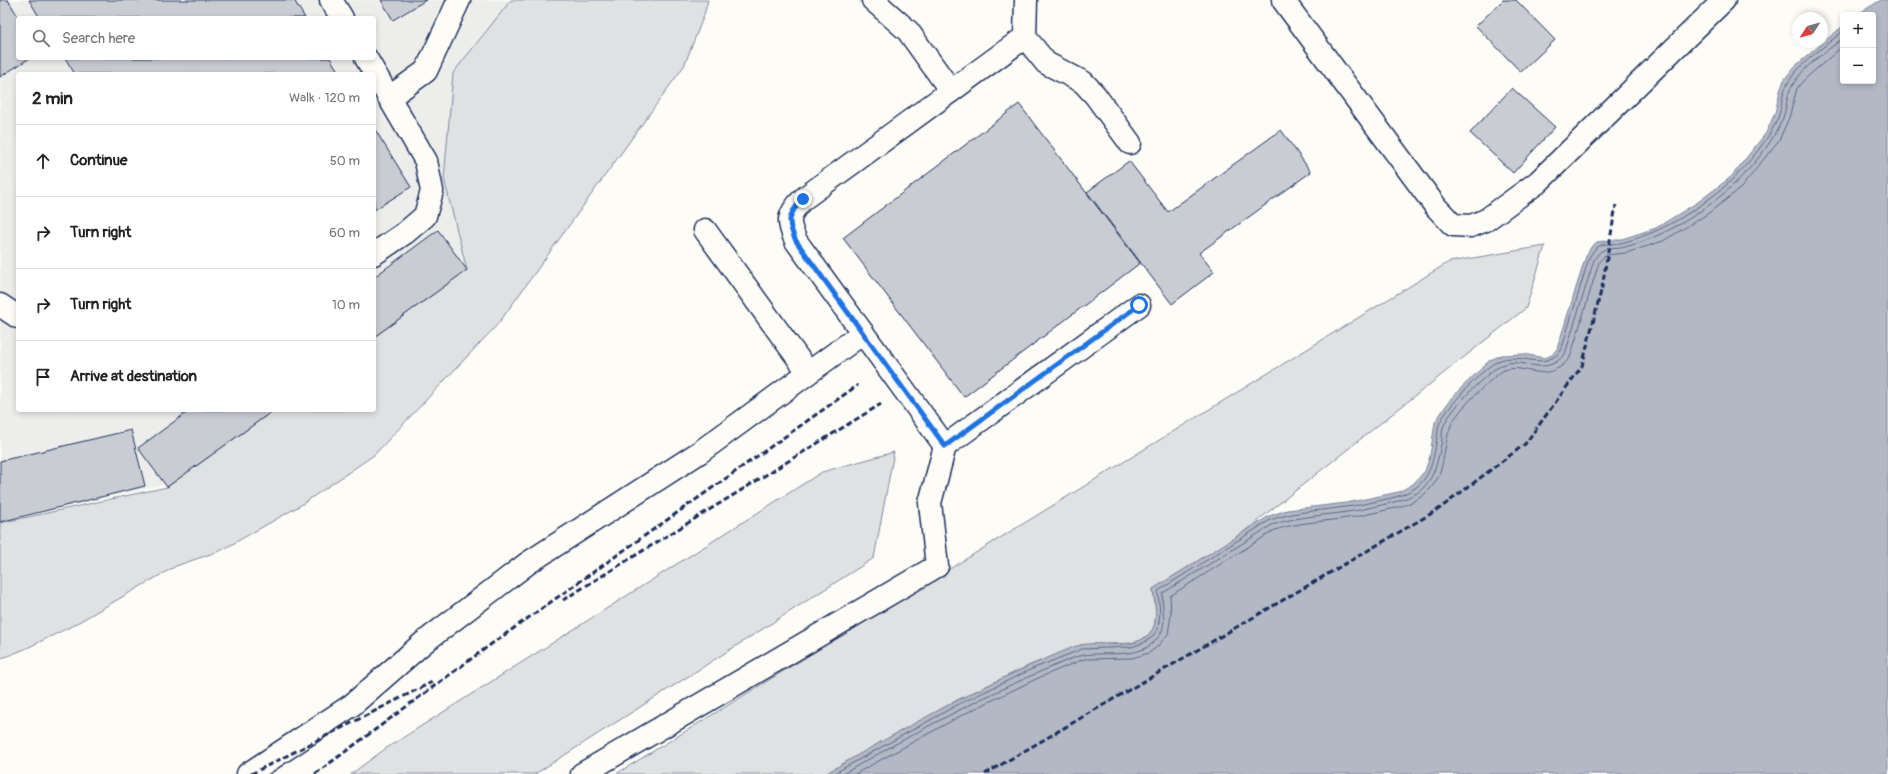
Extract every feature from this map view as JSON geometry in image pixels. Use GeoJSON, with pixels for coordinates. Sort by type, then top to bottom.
{"type":"FeatureCollection","features":[{"type":"Feature","properties":{"kind":"lane"},"geometry":{"type":"LineString","coordinates":[[332,0],[341,16]]}},
{"type":"Feature","properties":{"kind":"lane"},"geometry":{"type":"LineString","coordinates":[[390,97],[426,71],[459,0]]}},
{"type":"Feature","properties":{"kind":"lane"},"geometry":{"type":"LineString","coordinates":[[873,0],[908,31],[951,91]]}},
{"type":"Feature","properties":{"kind":"lane"},"geometry":{"type":"LineString","coordinates":[[1026,0],[1025,37],[1046,63],[1083,82],[1095,95],[1130,143]]}},
{"type":"Feature","properties":{"kind":"lane"},"geometry":{"type":"LineString","coordinates":[[1283,0],[1436,208],[1454,225],[1471,226],[1486,220],[1538,182],[1724,0]]}},
{"type":"Feature","properties":{"kind":"lane"},"geometry":{"type":"LineString","coordinates":[[945,446],[796,241],[789,227],[792,210],[803,199],[1025,37]]}},
{"type":"Feature","properties":{"kind":"lane"},"geometry":{"type":"LineString","coordinates":[[367,60],[375,72]]}},
{"type":"Feature","properties":{"kind":"lane"},"geometry":{"type":"LineString","coordinates":[[376,74],[426,161],[432,191],[425,216],[405,233],[376,253]]}},
{"type":"Feature","properties":{"kind":"lane"},"geometry":{"type":"LineString","coordinates":[[704,230],[808,372]]}},
{"type":"Feature","properties":{"kind":"lane"},"geometry":{"type":"LineString","coordinates":[[0,305],[16,316]]}},
{"type":"Feature","properties":{"kind":"lane"},"geometry":{"type":"LineString","coordinates":[[582,774],[937,566],[930,504],[945,446],[1139,305]]}},
{"type":"Feature","properties":{"kind":"lane"},"geometry":{"type":"LineString","coordinates":[[248,774],[352,705],[423,643],[528,563],[700,452],[862,333]]}},
{"type":"Feature","properties":{"kind":"shaded area"},"geometry":{"type":"Polygon","coordinates":[[[0,0],[511,0],[453,74],[473,270],[376,341],[376,72],[16,72],[16,412],[277,412],[184,480],[0,522],[0,0]]]}},
{"type":"Feature","properties":{"kind":"shaded area"},"geometry":{"type":"Polygon","coordinates":[[[511,0],[708,0],[704,15],[684,66],[498,324],[374,455],[301,505],[222,550],[176,566],[70,627],[25,649],[0,659],[0,523],[167,487],[271,412],[376,412],[376,336],[467,270],[444,179],[453,73],[511,0]]]}},
{"type":"Feature","properties":{"kind":"shaded area"},"geometry":{"type":"Polygon","coordinates":[[[1545,246],[1526,308],[1242,533],[1153,589],[1156,614],[1154,628],[1141,640],[1131,643],[1081,645],[1030,665],[957,700],[825,774],[616,774],[1449,262],[1545,246]]]}},
{"type":"Feature","properties":{"kind":"shaded area"},"geometry":{"type":"Polygon","coordinates":[[[894,452],[874,558],[535,774],[351,774],[385,749],[822,472],[894,452]]]}},
{"type":"Feature","properties":{"kind":"water"},"geometry":{"type":"Polygon","coordinates":[[[1881,0],[1888,0],[1888,774],[825,774],[942,708],[1033,664],[1077,646],[1089,644],[1125,644],[1141,640],[1148,635],[1154,625],[1156,614],[1153,589],[1269,516],[1287,510],[1346,503],[1399,492],[1413,484],[1425,471],[1430,456],[1435,422],[1452,397],[1490,360],[1502,355],[1523,354],[1545,358],[1552,355],[1557,349],[1586,256],[1591,247],[1597,242],[1622,239],[1656,228],[1698,202],[1731,177],[1766,133],[1775,113],[1784,80],[1794,67],[1817,48],[1828,48],[1828,39],[1840,29],[1840,84],[1876,84],[1876,12],[1861,12],[1881,0]]]}},
{"type":"Feature","properties":{"kind":"building"},"geometry":{"type":"Polygon","coordinates":[[[0,0],[8,0],[18,16],[16,16],[16,60],[27,60],[0,77],[0,0]]]}},
{"type":"Feature","properties":{"kind":"building"},"geometry":{"type":"Polygon","coordinates":[[[29,0],[294,0],[304,16],[39,16],[29,0]]]}},
{"type":"Feature","properties":{"kind":"building"},"geometry":{"type":"Polygon","coordinates":[[[381,0],[426,0],[393,20],[381,0]]]}},
{"type":"Feature","properties":{"kind":"building"},"geometry":{"type":"Polygon","coordinates":[[[1503,0],[1516,0],[1555,40],[1521,72],[1476,26],[1503,0]]]}},
{"type":"Feature","properties":{"kind":"building"},"geometry":{"type":"Polygon","coordinates":[[[66,60],[331,60],[339,72],[74,72],[66,60]]]}},
{"type":"Feature","properties":{"kind":"building"},"geometry":{"type":"Polygon","coordinates":[[[1512,88],[1555,127],[1513,173],[1470,133],[1512,88]]]}},
{"type":"Feature","properties":{"kind":"building"},"geometry":{"type":"Polygon","coordinates":[[[1019,104],[1140,263],[964,397],[843,238],[1019,104]]]}},
{"type":"Feature","properties":{"kind":"building"},"geometry":{"type":"Polygon","coordinates":[[[1281,130],[1311,172],[1199,253],[1214,272],[1172,304],[1087,192],[1129,161],[1168,212],[1281,130]]]}},
{"type":"Feature","properties":{"kind":"building"},"geometry":{"type":"Polygon","coordinates":[[[376,131],[411,187],[376,209],[376,131]]]}},
{"type":"Feature","properties":{"kind":"building"},"geometry":{"type":"Polygon","coordinates":[[[438,230],[467,270],[376,336],[376,276],[438,230]]]}},
{"type":"Feature","properties":{"kind":"building"},"geometry":{"type":"Polygon","coordinates":[[[187,412],[271,412],[167,487],[138,448],[187,412]]]}},
{"type":"Feature","properties":{"kind":"building"},"geometry":{"type":"Polygon","coordinates":[[[131,430],[145,486],[0,522],[0,461],[131,430]]]}},
{"type":"Feature","properties":{"kind":"railway"},"geometry":{"type":"LineString","coordinates":[[985,774],[1439,509],[1525,444],[1582,366],[1602,287],[1616,205]]}},
{"type":"Feature","properties":{"kind":"railway"},"geometry":{"type":"LineString","coordinates":[[315,774],[490,645],[858,385]]}},
{"type":"Feature","properties":{"kind":"railway"},"geometry":{"type":"LineString","coordinates":[[563,600],[881,404]]}},
{"type":"Feature","properties":{"kind":"railway"},"geometry":{"type":"LineString","coordinates":[[251,774],[432,682]]}},
{"type":"Feature","properties":{"kind":"route"},"geometry":{"type":"LineString","coordinates":[[803,199],[792,210],[789,227],[796,241],[945,446],[1139,305]]}}]}
